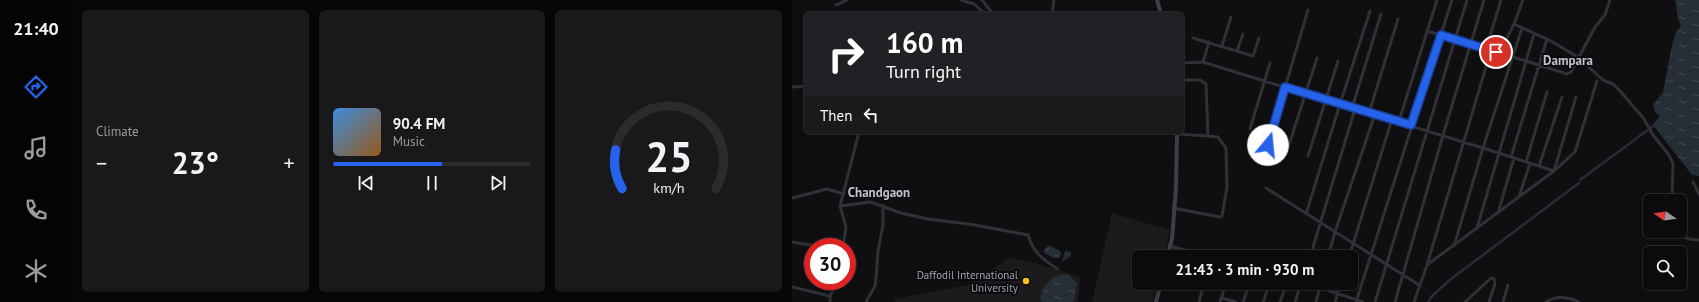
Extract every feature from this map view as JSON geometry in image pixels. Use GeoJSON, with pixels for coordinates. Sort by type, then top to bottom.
{"type":"FeatureCollection","features":[{"type":"Feature","properties":{"kind":"street"},"geometry":{"type":"LineString","coordinates":[[836,5],[847,0]]}},
{"type":"Feature","properties":{"kind":"street"},"geometry":{"type":"LineString","coordinates":[[961,0],[974,4],[983,12]]}},
{"type":"Feature","properties":{"kind":"street"},"geometry":{"type":"LineString","coordinates":[[982,0],[991,12]]}},
{"type":"Feature","properties":{"kind":"street"},"geometry":{"type":"LineString","coordinates":[[1052,12],[1054,0]]}},
{"type":"Feature","properties":{"kind":"street"},"geometry":{"type":"LineString","coordinates":[[1157,0],[1160,12]]}},
{"type":"Feature","properties":{"kind":"street"},"geometry":{"type":"LineString","coordinates":[[1399,121],[1437,0]]}},
{"type":"Feature","properties":{"kind":"street"},"geometry":{"type":"LineString","coordinates":[[1356,301],[1452,0]]}},
{"type":"Feature","properties":{"kind":"street"},"geometry":{"type":"LineString","coordinates":[[1375,302],[1467,0]]}},
{"type":"Feature","properties":{"kind":"street"},"geometry":{"type":"LineString","coordinates":[[1395,302],[1484,0]]}},
{"type":"Feature","properties":{"kind":"street"},"geometry":{"type":"LineString","coordinates":[[1486,49],[1501,0]]}},
{"type":"Feature","properties":{"kind":"street"},"geometry":{"type":"LineString","coordinates":[[1496,52],[1505,42],[1523,0]]}},
{"type":"Feature","properties":{"kind":"street"},"geometry":{"type":"LineString","coordinates":[[1427,31],[1567,74],[1571,72],[1595,27],[1605,15],[1610,0]]}},
{"type":"Feature","properties":{"kind":"street"},"geometry":{"type":"LineString","coordinates":[[1268,145],[1308,10]]}},
{"type":"Feature","properties":{"kind":"street"},"geometry":{"type":"LineString","coordinates":[[1306,214],[1370,11]]}},
{"type":"Feature","properties":{"kind":"street"},"geometry":{"type":"LineString","coordinates":[[1312,250],[1381,14]]}},
{"type":"Feature","properties":{"kind":"street"},"geometry":{"type":"LineString","coordinates":[[1222,46],[1231,17]]}},
{"type":"Feature","properties":{"kind":"street"},"geometry":{"type":"LineString","coordinates":[[1369,113],[1398,19]]}},
{"type":"Feature","properties":{"kind":"street"},"geometry":{"type":"LineString","coordinates":[[1514,24],[1547,39],[1579,58],[1603,80],[1613,84],[1621,92],[1644,119],[1653,135],[1669,155],[1673,164],[1672,194]]}},
{"type":"Feature","properties":{"kind":"street"},"geometry":{"type":"LineString","coordinates":[[1454,246],[1483,148],[1522,28]]}},
{"type":"Feature","properties":{"kind":"street"},"geometry":{"type":"LineString","coordinates":[[1237,51],[1243,34]]}},
{"type":"Feature","properties":{"kind":"street"},"geometry":{"type":"LineString","coordinates":[[1477,228],[1534,34]]}},
{"type":"Feature","properties":{"kind":"street"},"geometry":{"type":"LineString","coordinates":[[1193,38],[1253,56],[1259,38]]}},
{"type":"Feature","properties":{"kind":"street"},"geometry":{"type":"LineString","coordinates":[[1498,213],[1512,158],[1547,39]]}},
{"type":"Feature","properties":{"kind":"street"},"geometry":{"type":"LineString","coordinates":[[1203,62],[1209,42]]}},
{"type":"Feature","properties":{"kind":"street"},"geometry":{"type":"LineString","coordinates":[[1414,302],[1427,265],[1491,50]]}},
{"type":"Feature","properties":{"kind":"street"},"geometry":{"type":"LineString","coordinates":[[1287,151],[1317,58]]}},
{"type":"Feature","properties":{"kind":"street"},"geometry":{"type":"LineString","coordinates":[[1308,156],[1338,61]]}},
{"type":"Feature","properties":{"kind":"street"},"geometry":{"type":"LineString","coordinates":[[1184,63],[1203,62],[1264,82],[1399,121],[1554,171]]}},
{"type":"Feature","properties":{"kind":"street"},"geometry":{"type":"LineString","coordinates":[[1250,129],[1270,63]]}},
{"type":"Feature","properties":{"kind":"street"},"geometry":{"type":"LineString","coordinates":[[1184,80],[1200,80],[1206,84],[1208,136]]}},
{"type":"Feature","properties":{"kind":"street"},"geometry":{"type":"LineString","coordinates":[[1427,265],[1554,171],[1573,155],[1597,81]]}},
{"type":"Feature","properties":{"kind":"street"},"geometry":{"type":"LineString","coordinates":[[792,87],[804,86]]}},
{"type":"Feature","properties":{"kind":"street"},"geometry":{"type":"LineString","coordinates":[[1519,197],[1547,92]]}},
{"type":"Feature","properties":{"kind":"street"},"geometry":{"type":"LineString","coordinates":[[1539,166],[1562,96]]}},
{"type":"Feature","properties":{"kind":"street"},"geometry":{"type":"LineString","coordinates":[[1554,171],[1576,97]]}},
{"type":"Feature","properties":{"kind":"street"},"geometry":{"type":"LineString","coordinates":[[1330,250],[1375,114]]}},
{"type":"Feature","properties":{"kind":"street"},"geometry":{"type":"LineString","coordinates":[[1351,250],[1392,119]]}},
{"type":"Feature","properties":{"kind":"street"},"geometry":{"type":"LineString","coordinates":[[844,238],[846,227],[840,206],[858,134]]}},
{"type":"Feature","properties":{"kind":"street"},"geometry":{"type":"LineString","coordinates":[[1169,250],[1176,188],[1177,134]]}},
{"type":"Feature","properties":{"kind":"street"},"geometry":{"type":"LineString","coordinates":[[1173,208],[1220,217],[1223,214],[1227,187],[1226,148],[1218,137],[1184,134]]}},
{"type":"Feature","properties":{"kind":"street"},"geometry":{"type":"LineString","coordinates":[[1693,182],[1699,194]]}},
{"type":"Feature","properties":{"kind":"street"},"geometry":{"type":"LineString","coordinates":[[1266,188],[1419,285]]}},
{"type":"Feature","properties":{"kind":"street"},"geometry":{"type":"LineString","coordinates":[[792,198],[827,190],[844,194]]}},
{"type":"Feature","properties":{"kind":"street"},"geometry":{"type":"LineString","coordinates":[[840,206],[870,202],[901,213],[928,219],[1028,234],[1034,250],[1039,256],[1058,269]]}},
{"type":"Feature","properties":{"kind":"street"},"geometry":{"type":"LineString","coordinates":[[866,302],[875,286],[878,251],[883,225],[883,206]]}},
{"type":"Feature","properties":{"kind":"street"},"geometry":{"type":"LineString","coordinates":[[1685,238],[1699,240]]}},
{"type":"Feature","properties":{"kind":"street"},"geometry":{"type":"LineString","coordinates":[[792,242],[804,244]]}},
{"type":"Feature","properties":{"kind":"street"},"geometry":{"type":"LineString","coordinates":[[1170,246],[1185,250]]}},
{"type":"Feature","properties":{"kind":"street"},"geometry":{"type":"LineString","coordinates":[[1465,302],[1491,278],[1494,279],[1495,284],[1489,302]]}},
{"type":"Feature","properties":{"kind":"street"},"geometry":{"type":"LineString","coordinates":[[1503,302],[1508,285]]}},
{"type":"Feature","properties":{"kind":"street"},"geometry":{"type":"LineString","coordinates":[[792,287],[830,296]]}},
{"type":"Feature","properties":{"kind":"street"},"geometry":{"type":"LineString","coordinates":[[830,302],[830,296],[833,290]]}},
{"type":"Feature","properties":{"kind":"street"},"geometry":{"type":"LineString","coordinates":[[1156,302],[1159,290]]}},
{"type":"Feature","properties":{"kind":"street"},"geometry":{"type":"LineString","coordinates":[[1199,302],[1202,290]]}},
{"type":"Feature","properties":{"kind":"street"},"geometry":{"type":"LineString","coordinates":[[1224,290],[1221,300],[1236,302]]}},
{"type":"Feature","properties":{"kind":"street"},"geometry":{"type":"LineString","coordinates":[[1243,302],[1247,290]]}},
{"type":"Feature","properties":{"kind":"street"},"geometry":{"type":"LineString","coordinates":[[1263,302],[1267,290]]}},
{"type":"Feature","properties":{"kind":"street"},"geometry":{"type":"LineString","coordinates":[[1280,302],[1284,290]]}},
{"type":"Feature","properties":{"kind":"street"},"geometry":{"type":"LineString","coordinates":[[1295,302],[1299,290]]}},
{"type":"Feature","properties":{"kind":"street"},"geometry":{"type":"LineString","coordinates":[[1316,302],[1320,290]]}},
{"type":"Feature","properties":{"kind":"street"},"geometry":{"type":"LineString","coordinates":[[1323,290],[1363,302]]}},
{"type":"Feature","properties":{"kind":"street"},"geometry":{"type":"LineString","coordinates":[[1335,302],[1338,290]]}},
{"type":"Feature","properties":{"kind":"street"},"geometry":{"type":"LineString","coordinates":[[1470,302],[1472,296]]}},
{"type":"Feature","properties":{"kind":"street"},"geometry":{"type":"LineString","coordinates":[[1546,302],[1552,299],[1567,297],[1579,302]]}},
{"type":"Feature","properties":{"kind":"shaded area"},"geometry":{"type":"Polygon","coordinates":[[[1112,213],[1170,230],[1166,250],[1132,250],[1132,290],[1156,290],[1153,302],[1092,302],[1112,213]]]}},
{"type":"Feature","properties":{"kind":"shaded area","name":"Daffodil International University"},"geometry":{"type":"Polygon","coordinates":[[[1009,258],[1036,263],[1080,277],[1078,302],[895,302],[895,299],[967,285],[1009,258]]]}},
{"type":"Feature","properties":{"kind":"water"},"geometry":{"type":"Polygon","coordinates":[[[1675,0],[1699,0],[1699,176],[1692,175],[1653,125],[1660,116],[1655,112],[1653,105],[1663,92],[1672,45],[1676,32],[1681,26],[1675,0]]]}},
{"type":"Feature","properties":{"kind":"water"},"geometry":{"type":"Polygon","coordinates":[[[1049,245],[1060,251],[1061,254],[1059,258],[1054,258],[1044,253],[1044,250],[1049,245]]]}},
{"type":"Feature","properties":{"kind":"water"},"geometry":{"type":"Polygon","coordinates":[[[1065,251],[1071,252],[1071,256],[1062,262],[1065,251]]]}},
{"type":"Feature","properties":{"kind":"water"},"geometry":{"type":"Polygon","coordinates":[[[1063,274],[1068,275],[1077,283],[1073,302],[1042,302],[1040,299],[1045,286],[1055,277],[1063,274]]]}},
{"type":"Feature","properties":{"kind":"waterway"},"geometry":{"type":"LineString","coordinates":[[1580,180],[1656,124]]}},
{"type":"Feature","properties":{"kind":"waterway"},"geometry":{"type":"LineString","coordinates":[[1428,302],[1432,296],[1451,279],[1579,183]]}},
{"type":"Feature","properties":{"kind":"place","name":"Daffodil International University"},"geometry":{"type":"Point","coordinates":[1026,281]}},
{"type":"Feature","properties":{"kind":"district","name":"Dampara"},"geometry":{"type":"Point","coordinates":[1568,60]}},
{"type":"Feature","properties":{"kind":"district","name":"Chandgaon"},"geometry":{"type":"Point","coordinates":[879,192]}},
{"type":"Feature","properties":{"kind":"route"},"geometry":{"type":"LineString","coordinates":[[1268,145],[1285,87],[1411,125],[1441,35],[1496,52]]}}]}
